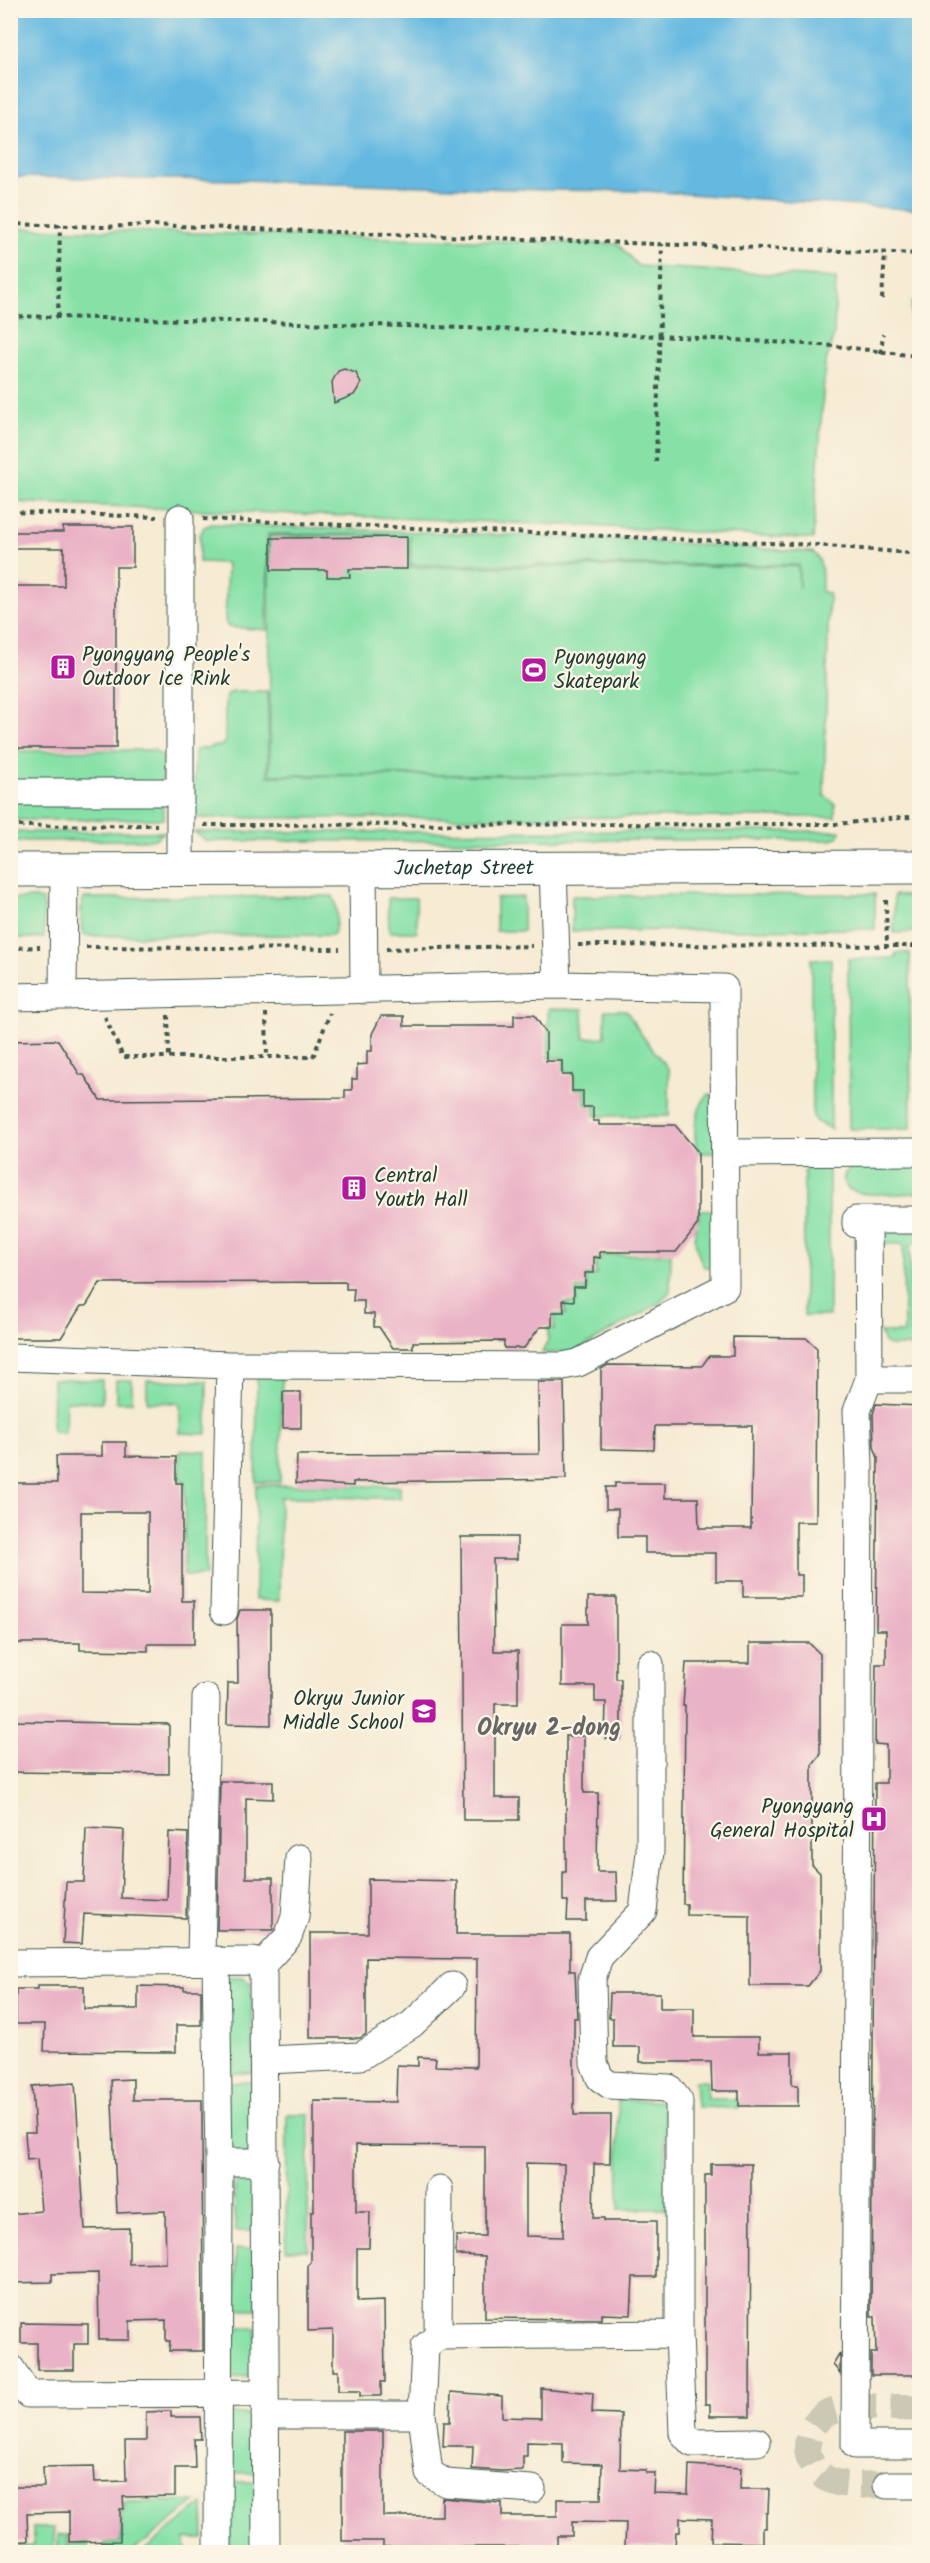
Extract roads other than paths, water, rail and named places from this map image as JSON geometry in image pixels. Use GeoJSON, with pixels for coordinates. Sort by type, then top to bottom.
{"type":"FeatureCollection","features":[{"type":"Feature","properties":{"kind":"main road","name":"Juchetap Street"},"geometry":{"type":"LineString","coordinates":[[10,870],[920,867]]}},
{"type":"Feature","properties":{"kind":"street"},"geometry":{"type":"LineString","coordinates":[[180,518],[180,868]]}},
{"type":"Feature","properties":{"kind":"street"},"geometry":{"type":"LineString","coordinates":[[10,792],[180,792]]}},
{"type":"Feature","properties":{"kind":"street"},"geometry":{"type":"LineString","coordinates":[[363,868],[364,990]]}},
{"type":"Feature","properties":{"kind":"street"},"geometry":{"type":"LineString","coordinates":[[554,868],[557,985]]}},
{"type":"Feature","properties":{"kind":"street"},"geometry":{"type":"LineString","coordinates":[[63,996],[64,870]]}},
{"type":"Feature","properties":{"kind":"street"},"geometry":{"type":"LineString","coordinates":[[10,997],[557,985],[724,988],[725,1153],[725,1287],[578,1363],[563,1366],[230,1365],[10,1357]]}},
{"type":"Feature","properties":{"kind":"street"},"geometry":{"type":"LineString","coordinates":[[725,1153],[920,1152]]}},
{"type":"Feature","properties":{"kind":"street"},"geometry":{"type":"LineString","coordinates":[[856,1245],[856,1220],[920,1220]]}},
{"type":"Feature","properties":{"kind":"street"},"geometry":{"type":"LineString","coordinates":[[868,1220],[869,1379],[857,1411],[859,1478],[855,2445],[920,2445]]}},
{"type":"Feature","properties":{"kind":"street"},"geometry":{"type":"LineString","coordinates":[[224,1611],[230,1365]]}},
{"type":"Feature","properties":{"kind":"street"},"geometry":{"type":"LineString","coordinates":[[869,1379],[920,1379]]}},
{"type":"Feature","properties":{"kind":"street"},"geometry":{"type":"LineString","coordinates":[[650,1664],[650,1852],[643,1911],[599,1957],[592,1979],[594,2063],[600,2078],[610,2085],[669,2088],[679,2102],[680,2334],[683,2433],[692,2443],[757,2442]]}},
{"type":"Feature","properties":{"kind":"street"},"geometry":{"type":"LineString","coordinates":[[206,1698],[209,1960],[219,2162],[218,2553]]}},
{"type":"Feature","properties":{"kind":"street"},"geometry":{"type":"LineString","coordinates":[[260,1967],[288,1937],[295,1917],[299,1858]]}},
{"type":"Feature","properties":{"kind":"street"},"geometry":{"type":"LineString","coordinates":[[10,1963],[209,1960],[254,1961],[260,1967],[263,1974],[264,2060],[266,2553]]}},
{"type":"Feature","properties":{"kind":"street"},"geometry":{"type":"LineString","coordinates":[[264,2060],[361,2056],[412,2024],[452,1986]]}},
{"type":"Feature","properties":{"kind":"street"},"geometry":{"type":"LineString","coordinates":[[219,2162],[265,2162]]}},
{"type":"Feature","properties":{"kind":"street"},"geometry":{"type":"LineString","coordinates":[[438,2336],[439,2189]]}},
{"type":"Feature","properties":{"kind":"street"},"geometry":{"type":"LineString","coordinates":[[532,2489],[446,2483],[429,2474],[422,2415],[425,2347],[438,2336],[680,2334]]}},
{"type":"Feature","properties":{"kind":"street"},"geometry":{"type":"LineString","coordinates":[[10,2367],[28,2394],[219,2394],[265,2404],[422,2415]]}},
{"type":"Feature","properties":{"kind":"street"},"geometry":{"type":"LineString","coordinates":[[887,2485],[920,2485]]}},
{"type":"Feature","properties":{"kind":"water"},"geometry":{"type":"Polygon","coordinates":[[[11,10],[919,11],[919,210],[646,191],[543,190],[244,180],[11,177],[11,10]]]}},
{"type":"Feature","properties":{"kind":"tunnel"},"geometry":{"type":"LineString","coordinates":[[887,2485],[845,2484],[821,2475],[809,2457],[809,2435],[821,2417],[840,2409],[920,2408]]}},
{"type":"Feature","properties":{"kind":"place","name":"Pyongyang People's Outdoor Ice Rink"},"geometry":{"type":"Point","coordinates":[63,667]}},
{"type":"Feature","properties":{"kind":"place","name":"Pyongyang Skatepark"},"geometry":{"type":"Point","coordinates":[534,670]}},
{"type":"Feature","properties":{"kind":"place","name":"Central Youth Hall"},"geometry":{"type":"Point","coordinates":[354,1188]}},
{"type":"Feature","properties":{"kind":"place","name":"Okryu Junior Middle School"},"geometry":{"type":"Point","coordinates":[424,1711]}},
{"type":"Feature","properties":{"kind":"place","name":"Pyongyang General Hospital"},"geometry":{"type":"Point","coordinates":[874,1819]}},
{"type":"Feature","properties":{"kind":"district","name":"Okryu 2-dong"},"geometry":{"type":"Point","coordinates":[549,1728]}}]}
